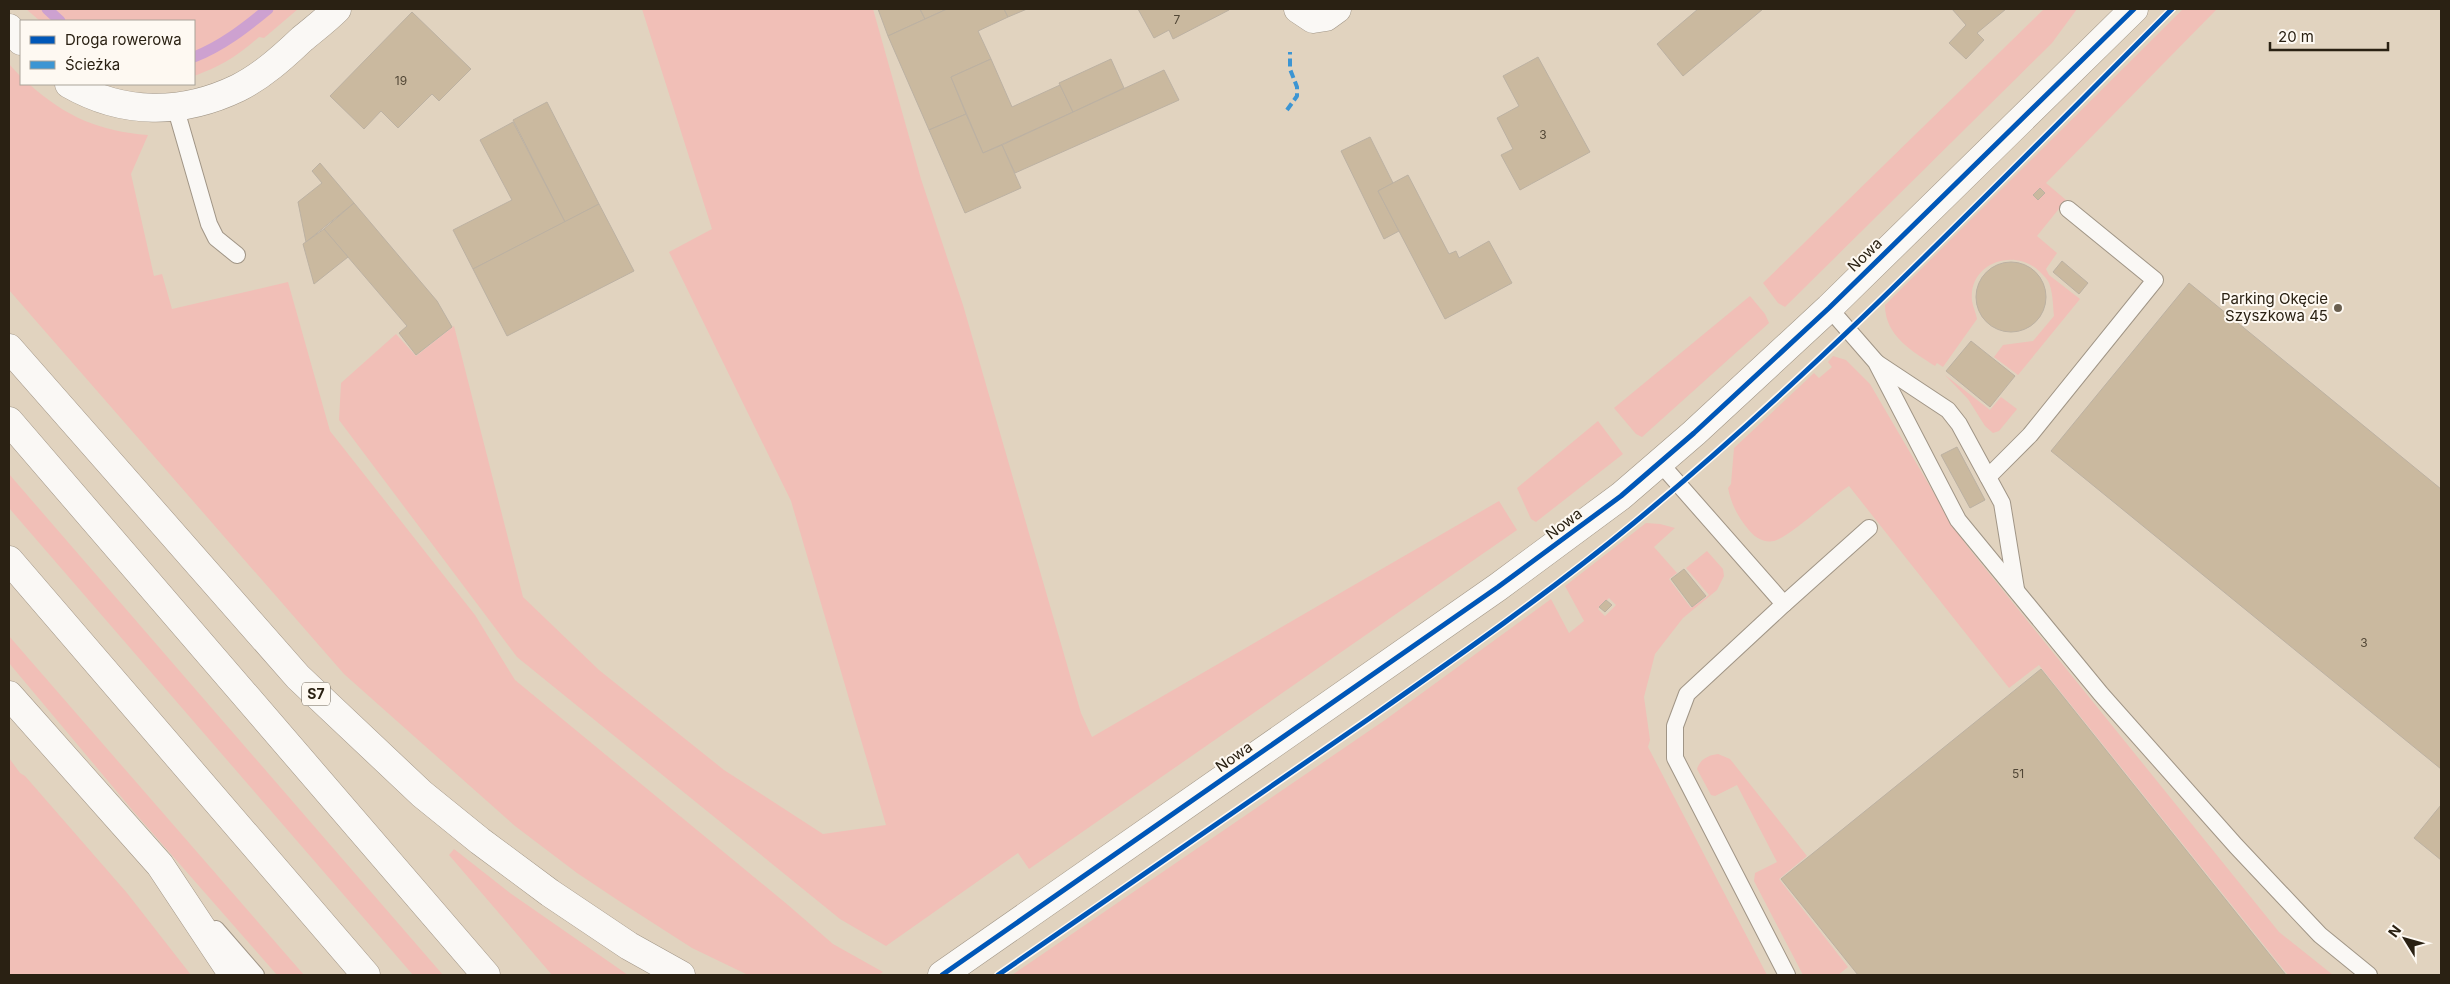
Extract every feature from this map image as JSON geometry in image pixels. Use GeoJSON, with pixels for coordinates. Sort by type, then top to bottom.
{"type":"FeatureCollection","features":[{"type":"Feature","properties":{"kind":"main road"},"geometry":{"type":"LineString","coordinates":[[1298,9],[1313,19],[1326,17],[1337,9]]}},
{"type":"Feature","properties":{"kind":"main road","name":"Nowa"},"geometry":{"type":"LineString","coordinates":[[942,975],[1540,557],[1660,463],[1829,308],[2134,9]]}},
{"type":"Feature","properties":{"kind":"main road"},"geometry":{"type":"LineString","coordinates":[[71,85],[92,97],[125,106],[176,106],[204,101],[239,88],[284,56],[335,11]]}},
{"type":"Feature","properties":{"kind":"main road"},"geometry":{"type":"LineString","coordinates":[[9,28],[20,40]]}},
{"type":"Feature","properties":{"kind":"main road","name":"S7"},"geometry":{"type":"LineString","coordinates":[[9,348],[298,677],[422,794],[480,841],[550,893],[629,946],[681,975]]}},
{"type":"Feature","properties":{"kind":"main road"},"geometry":{"type":"LineString","coordinates":[[9,421],[486,975]]}},
{"type":"Feature","properties":{"kind":"main road"},"geometry":{"type":"LineString","coordinates":[[9,560],[366,975]]}},
{"type":"Feature","properties":{"kind":"main road"},"geometry":{"type":"LineString","coordinates":[[9,694],[160,865],[233,975]]}},
{"type":"Feature","properties":{"kind":"main road"},"geometry":{"type":"LineString","coordinates":[[334,937],[356,975]]}},
{"type":"Feature","properties":{"kind":"lane"},"geometry":{"type":"LineString","coordinates":[[176,106],[209,224],[216,238],[237,255]]}},
{"type":"Feature","properties":{"kind":"lane"},"geometry":{"type":"LineString","coordinates":[[1988,477],[2030,435],[2155,280],[2068,209]]}},
{"type":"Feature","properties":{"kind":"lane"},"geometry":{"type":"LineString","coordinates":[[1829,308],[1876,362],[1958,520],[2016,592],[2101,694],[2236,846],[2320,935],[2369,975]]}},
{"type":"Feature","properties":{"kind":"lane"},"geometry":{"type":"LineString","coordinates":[[1876,362],[1948,410],[1959,424],[2002,503],[2016,592]]}},
{"type":"Feature","properties":{"kind":"lane"},"geometry":{"type":"LineString","coordinates":[[1660,463],[1784,604]]}},
{"type":"Feature","properties":{"kind":"lane"},"geometry":{"type":"LineString","coordinates":[[1787,975],[1675,758],[1675,726],[1687,694],[1869,528]]}},
{"type":"Feature","properties":{"kind":"lane"},"geometry":{"type":"LineString","coordinates":[[160,865],[256,975]]}},
{"type":"Feature","properties":{"kind":"shaded area"},"geometry":{"type":"Polygon","coordinates":[[[26,9],[298,9],[264,38],[259,37],[229,60],[195,76],[195,20],[39,20],[26,9]]]}},
{"type":"Feature","properties":{"kind":"shaded area"},"geometry":{"type":"Polygon","coordinates":[[[642,9],[873,9],[921,179],[963,305],[1081,713],[1092,737],[1499,501],[1517,530],[1029,869],[1018,853],[886,946],[840,919],[517,657],[339,420],[341,383],[396,334],[416,356],[454,326],[523,597],[599,670],[724,770],[823,834],[886,825],[791,501],[669,252],[712,229],[642,9]]]}},
{"type":"Feature","properties":{"kind":"shaded area"},"geometry":{"type":"Polygon","coordinates":[[[2044,9],[2077,9],[2052,43],[1785,307],[1778,303],[1763,283],[2044,9]]]}},
{"type":"Feature","properties":{"kind":"shaded area"},"geometry":{"type":"Polygon","coordinates":[[[2183,9],[2217,9],[2046,183],[2066,200],[2037,236],[2057,253],[2046,269],[2049,275],[2080,299],[2018,375],[1994,357],[2003,345],[2033,341],[2054,316],[2051,290],[2046,278],[2029,264],[2017,260],[1995,263],[1985,268],[1977,277],[1973,288],[1972,301],[1977,319],[1943,367],[1937,363],[1935,366],[1901,342],[1890,326],[1886,316],[1885,305],[2183,9]]]}},
{"type":"Feature","properties":{"kind":"shaded area"},"geometry":{"type":"Polygon","coordinates":[[[9,64],[20,76],[20,85],[30,85],[70,114],[99,126],[148,135],[131,174],[154,276],[162,274],[172,309],[288,282],[330,431],[475,615],[515,680],[833,944],[883,972],[878,975],[748,975],[692,948],[577,873],[515,826],[344,674],[9,290],[9,64]]]}},
{"type":"Feature","properties":{"kind":"shaded area"},"geometry":{"type":"Polygon","coordinates":[[[1750,296],[1765,314],[1769,323],[1642,437],[1636,434],[1614,408],[1750,296]]]}},
{"type":"Feature","properties":{"kind":"shaded area"},"geometry":{"type":"Polygon","coordinates":[[[1833,356],[1846,360],[1870,384],[1949,519],[1967,546],[2279,932],[2333,975],[2288,975],[2039,665],[2009,688],[1849,486],[1790,532],[1774,541],[1759,539],[1748,529],[1735,509],[1728,488],[1731,484],[1734,448],[1814,373],[1819,378],[1832,367],[1828,362],[1833,356]]]}},
{"type":"Feature","properties":{"kind":"shaded area"},"geometry":{"type":"Polygon","coordinates":[[[1945,375],[1990,410],[2001,397],[2017,409],[1999,431],[1993,433],[1985,426],[1968,399],[1945,375]]]}},
{"type":"Feature","properties":{"kind":"shaded area"},"geometry":{"type":"Polygon","coordinates":[[[1598,421],[1623,454],[1536,522],[1531,519],[1517,488],[1598,421]]]}},
{"type":"Feature","properties":{"kind":"shaded area"},"geometry":{"type":"Polygon","coordinates":[[[9,474],[443,975],[413,975],[9,508],[9,474]]]}},
{"type":"Feature","properties":{"kind":"shaded area"},"geometry":{"type":"Polygon","coordinates":[[[1646,523],[1675,528],[1654,547],[1677,573],[1669,579],[1691,608],[1709,595],[1686,568],[1707,551],[1723,569],[1724,576],[1717,590],[1683,618],[1655,654],[1644,697],[1650,740],[1648,747],[1767,975],[1012,975],[1385,720],[1551,599],[1569,633],[1584,621],[1565,586],[1646,523]],[[1609,598],[1598,609],[1605,616],[1616,605],[1609,598]]]}},
{"type":"Feature","properties":{"kind":"shaded area"},"geometry":{"type":"Polygon","coordinates":[[[9,636],[304,975],[277,975],[134,812],[9,663],[9,636]]]}},
{"type":"Feature","properties":{"kind":"shaded area"},"geometry":{"type":"Polygon","coordinates":[[[1718,754],[1730,759],[1807,856],[1779,879],[1848,967],[1838,975],[1803,975],[1754,881],[1755,873],[1777,862],[1737,785],[1715,796],[1711,795],[1697,769],[1705,758],[1718,754]]]}},
{"type":"Feature","properties":{"kind":"shaded area"},"geometry":{"type":"Polygon","coordinates":[[[9,758],[20,773],[25,776],[127,893],[191,975],[9,975],[9,758]]]}},
{"type":"Feature","properties":{"kind":"shaded area"},"geometry":{"type":"Polygon","coordinates":[[[454,849],[510,893],[628,975],[552,975],[449,855],[454,849]]]}},
{"type":"Feature","properties":{"kind":"building"},"geometry":{"type":"Polygon","coordinates":[[[878,9],[920,9],[925,19],[888,36],[878,9]]]}},
{"type":"Feature","properties":{"kind":"building"},"geometry":{"type":"Polygon","coordinates":[[[920,9],[947,9],[925,19],[920,9]]]}},
{"type":"Feature","properties":{"kind":"building"},"geometry":{"type":"Polygon","coordinates":[[[947,9],[1004,9],[1008,17],[978,31],[991,59],[951,77],[966,114],[929,130],[888,36],[947,9]]]}},
{"type":"Feature","properties":{"kind":"building"},"geometry":{"type":"Polygon","coordinates":[[[1004,9],[1027,9],[1008,17],[1004,9]]]}},
{"type":"Feature","properties":{"kind":"building"},"geometry":{"type":"Polygon","coordinates":[[[1138,9],[1229,10],[1173,39],[1169,30],[1154,38],[1138,9]]]}},
{"type":"Feature","properties":{"kind":"building"},"geometry":{"type":"Polygon","coordinates":[[[1698,9],[1763,9],[1683,76],[1657,44],[1698,9]]]}},
{"type":"Feature","properties":{"kind":"building"},"geometry":{"type":"Polygon","coordinates":[[[1952,9],[2006,9],[1977,33],[1984,40],[1966,59],[1949,43],[1966,25],[1952,9]]]}},
{"type":"Feature","properties":{"kind":"building"},"geometry":{"type":"Polygon","coordinates":[[[412,12],[471,69],[439,101],[432,94],[398,128],[381,111],[364,129],[330,96],[412,12]]]}},
{"type":"Feature","properties":{"kind":"building"},"geometry":{"type":"Polygon","coordinates":[[[1538,57],[1590,152],[1520,190],[1501,155],[1513,149],[1497,118],[1519,106],[1503,76],[1538,57]]]}},
{"type":"Feature","properties":{"kind":"building"},"geometry":{"type":"Polygon","coordinates":[[[991,59],[1012,107],[1060,85],[1073,112],[983,153],[951,77],[991,59]]]}},
{"type":"Feature","properties":{"kind":"building"},"geometry":{"type":"Polygon","coordinates":[[[1111,59],[1124,88],[1073,112],[1059,83],[1111,59]]]}},
{"type":"Feature","properties":{"kind":"building"},"geometry":{"type":"Polygon","coordinates":[[[1164,70],[1179,100],[1015,173],[1002,145],[1164,70]]]}},
{"type":"Feature","properties":{"kind":"building"},"geometry":{"type":"Polygon","coordinates":[[[547,102],[599,204],[565,222],[513,120],[547,102]]]}},
{"type":"Feature","properties":{"kind":"building"},"geometry":{"type":"Polygon","coordinates":[[[966,114],[983,153],[1002,145],[1021,188],[965,213],[929,130],[966,114]]]}},
{"type":"Feature","properties":{"kind":"building"},"geometry":{"type":"Polygon","coordinates":[[[513,122],[565,222],[473,269],[453,230],[512,200],[480,140],[513,122]]]}},
{"type":"Feature","properties":{"kind":"building"},"geometry":{"type":"Polygon","coordinates":[[[1370,137],[1393,183],[1378,191],[1399,231],[1384,239],[1341,151],[1370,137]]]}},
{"type":"Feature","properties":{"kind":"building"},"geometry":{"type":"Polygon","coordinates":[[[320,163],[354,203],[306,242],[298,202],[322,183],[312,171],[320,163]]]}},
{"type":"Feature","properties":{"kind":"building"},"geometry":{"type":"Polygon","coordinates":[[[1408,175],[1449,254],[1456,251],[1459,258],[1489,241],[1512,283],[1445,319],[1378,191],[1408,175]]]}},
{"type":"Feature","properties":{"kind":"building"},"geometry":{"type":"Polygon","coordinates":[[[2040,188],[2045,193],[2038,200],[2033,195],[2040,188]]]}},
{"type":"Feature","properties":{"kind":"building"},"geometry":{"type":"Polygon","coordinates":[[[354,203],[437,301],[452,327],[416,355],[399,333],[407,326],[324,229],[354,203]]]}},
{"type":"Feature","properties":{"kind":"building"},"geometry":{"type":"Polygon","coordinates":[[[599,204],[634,271],[507,336],[473,269],[599,204]]]}},
{"type":"Feature","properties":{"kind":"building"},"geometry":{"type":"Polygon","coordinates":[[[324,229],[348,257],[314,284],[303,244],[324,229]]]}},
{"type":"Feature","properties":{"kind":"building"},"geometry":{"type":"Polygon","coordinates":[[[2062,261],[2088,283],[2079,294],[2053,272],[2062,261]]]}},
{"type":"Feature","properties":{"kind":"building"},"geometry":{"type":"Polygon","coordinates":[[[2018,262],[2031,268],[2040,277],[2044,283],[2046,297],[2044,311],[2036,322],[2025,330],[2004,332],[1997,330],[1986,322],[1978,311],[1976,290],[1978,283],[1986,272],[1997,264],[2018,262]]]}},
{"type":"Feature","properties":{"kind":"building"},"geometry":{"type":"Polygon","coordinates":[[[2189,283],[2441,489],[2441,769],[2051,451],[2189,283]]]}},
{"type":"Feature","properties":{"kind":"building"},"geometry":{"type":"Polygon","coordinates":[[[1971,341],[2015,376],[1990,407],[1946,371],[1971,341]]]}},
{"type":"Feature","properties":{"kind":"building"},"geometry":{"type":"Polygon","coordinates":[[[1957,447],[1985,500],[1970,508],[1941,455],[1957,447]]]}},
{"type":"Feature","properties":{"kind":"building"},"geometry":{"type":"Polygon","coordinates":[[[1684,569],[1706,596],[1692,607],[1671,579],[1684,569]]]}},
{"type":"Feature","properties":{"kind":"building"},"geometry":{"type":"Polygon","coordinates":[[[1606,600],[1612,605],[1605,612],[1599,607],[1606,600]]]}},
{"type":"Feature","properties":{"kind":"building"},"geometry":{"type":"Polygon","coordinates":[[[2041,669],[2286,975],[1858,975],[1781,879],[2041,669]]]}},
{"type":"Feature","properties":{"kind":"building"},"geometry":{"type":"Polygon","coordinates":[[[2441,805],[2441,860],[2414,838],[2441,805]]]}},
{"type":"Feature","properties":{"kind":"waterway"},"geometry":{"type":"LineString","coordinates":[[47,9],[59,20]]}},
{"type":"Feature","properties":{"kind":"waterway"},"geometry":{"type":"LineString","coordinates":[[195,57],[224,42],[268,9]]}},
{"type":"Feature","properties":{"kind":"marked path"},"geometry":{"type":"LineString","coordinates":[[1287,110],[1297,96],[1297,87],[1290,69],[1290,52]]}},
{"type":"Feature","properties":{"kind":"cycle path"},"geometry":{"type":"LineString","coordinates":[[942,975],[1498,587],[1621,496],[1694,433],[1829,308],[2134,9]]}},
{"type":"Feature","properties":{"kind":"cycle path"},"geometry":{"type":"LineString","coordinates":[[998,975],[1437,671],[1538,598],[1635,522],[1775,400],[1910,272],[2172,9]]}},
{"type":"Feature","properties":{"kind":"place","name":"Parking Okęcie Szyszkowa 45"},"geometry":{"type":"Point","coordinates":[2338,308]}}]}
